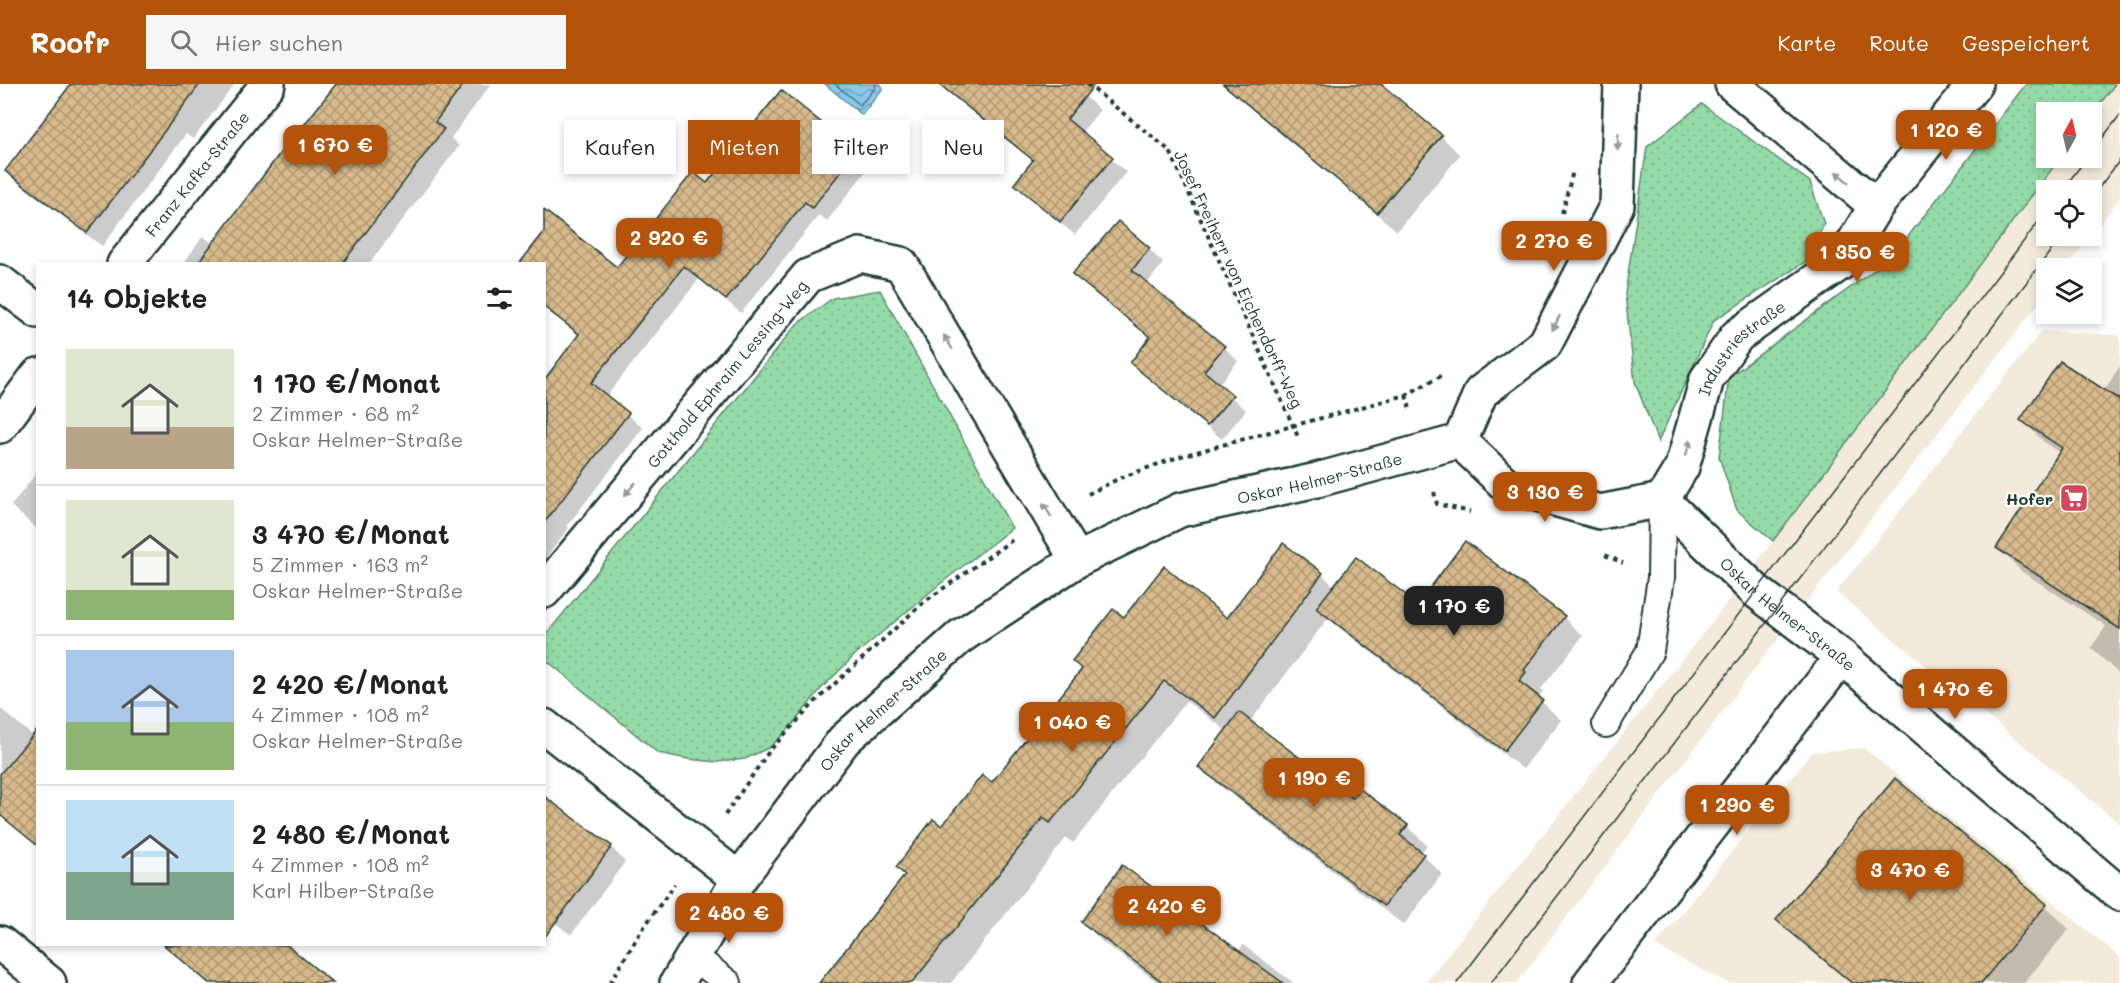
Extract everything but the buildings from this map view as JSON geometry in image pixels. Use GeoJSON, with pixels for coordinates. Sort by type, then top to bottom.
{"type":"FeatureCollection","features":[{"type":"Feature","properties":{"kind":"street","name":"Franz Kafka-Straße"},"geometry":{"type":"LineString","coordinates":[[126,262],[268,84]]}},
{"type":"Feature","properties":{"kind":"street"},"geometry":{"type":"LineString","coordinates":[[1621,84],[1617,205],[1545,344],[1481,392],[1460,441],[1506,486],[1600,512],[1662,500]]}},
{"type":"Feature","properties":{"kind":"street"},"geometry":{"type":"LineString","coordinates":[[1732,84],[1876,206]]}},
{"type":"Feature","properties":{"kind":"street","name":"Industriestraße"},"geometry":{"type":"LineString","coordinates":[[1662,500],[1683,467],[1707,379],[1737,336],[1842,262],[1876,206],[1975,84]]}},
{"type":"Feature","properties":{"kind":"street","name":"Gotthold Ephraim Lessing-Weg"},"geometry":{"type":"LineString","coordinates":[[546,589],[808,276],[860,255],[901,264],[1077,560]]}},
{"type":"Feature","properties":{"kind":"street"},"geometry":{"type":"LineString","coordinates":[[0,282],[36,309]]}},
{"type":"Feature","properties":{"kind":"street"},"geometry":{"type":"LineString","coordinates":[[0,426],[36,378]]}},
{"type":"Feature","properties":{"kind":"street","name":"Oskar Helmer-Straße"},"geometry":{"type":"LineString","coordinates":[[676,983],[739,879],[844,740],[961,636],[1077,560],[1180,510],[1317,480],[1460,441]]}},
{"type":"Feature","properties":{"kind":"street","name":"Oskar Helmer-Straße"},"geometry":{"type":"LineString","coordinates":[[1662,500],[1756,591],[1842,657],[2120,894]]}},
{"type":"Feature","properties":{"kind":"street"},"geometry":{"type":"LineString","coordinates":[[1590,983],[1842,657]]}},
{"type":"Feature","properties":{"kind":"street"},"geometry":{"type":"LineString","coordinates":[[546,728],[739,879]]}},
{"type":"Feature","properties":{"kind":"street"},"geometry":{"type":"LineString","coordinates":[[0,943],[49,983]]}},
{"type":"Feature","properties":{"kind":"lane"},"geometry":{"type":"LineString","coordinates":[[1606,724],[1650,651],[1661,578],[1662,500]]}},
{"type":"Feature","properties":{"kind":"lane"},"geometry":{"type":"LineString","coordinates":[[692,955],[728,983]]}},
{"type":"Feature","properties":{"kind":"path","name":"Josef Freiherr von Eichendorff-Weg"},"geometry":{"type":"LineString","coordinates":[[1087,84],[1170,151],[1317,480]]}},
{"type":"Feature","properties":{"kind":"path"},"geometry":{"type":"LineString","coordinates":[[1562,214],[1573,170]]}},
{"type":"Feature","properties":{"kind":"path"},"geometry":{"type":"LineString","coordinates":[[1445,374],[1406,395],[1437,504],[1471,513]]}},
{"type":"Feature","properties":{"kind":"path"},"geometry":{"type":"LineString","coordinates":[[1600,553],[1661,578]]}},
{"type":"Feature","properties":{"kind":"shaded area"},"geometry":{"type":"Polygon","coordinates":[[[2115,84],[2120,84],[2120,198],[2102,222],[2102,180],[2044,180],[2053,168],[2102,168],[2102,102],[2115,84]]]}},
{"type":"Feature","properties":{"kind":"shaded area"},"geometry":{"type":"Polygon","coordinates":[[[2036,190],[2036,246],[2083,246],[2074,258],[2036,258],[2036,307],[1764,657],[1517,983],[1425,983],[1716,617],[2036,190]]]}},
{"type":"Feature","properties":{"kind":"shaded area"},"geometry":{"type":"Polygon","coordinates":[[[2041,331],[2120,335],[2120,824],[1836,592],[2041,331]]]}},
{"type":"Feature","properties":{"kind":"shaded area"},"geometry":{"type":"Polygon","coordinates":[[[1864,748],[2120,957],[2120,983],[1728,983],[1655,946],[1812,752],[1864,748]]]}},
{"type":"Feature","properties":{"kind":"green space"},"geometry":{"type":"Polygon","coordinates":[[[2026,84],[2115,84],[2102,102],[2036,102],[2036,168],[2053,168],[2044,180],[2036,180],[2036,190],[1773,541],[1737,510],[1719,457],[1729,377],[1893,256],[2026,84]]]}},
{"type":"Feature","properties":{"kind":"green space"},"geometry":{"type":"Polygon","coordinates":[[[1702,104],[1810,182],[1824,224],[1805,262],[1714,320],[1658,442],[1635,382],[1625,294],[1647,147],[1702,104]]]}},
{"type":"Feature","properties":{"kind":"green space"},"geometry":{"type":"Polygon","coordinates":[[[880,290],[1012,528],[856,654],[819,691],[790,728],[770,747],[745,759],[717,762],[658,753],[546,660],[546,635],[797,324],[833,298],[880,290]]]}},
{"type":"Feature","properties":{"kind":"water"},"geometry":{"type":"Polygon","coordinates":[[[825,84],[879,84],[883,88],[862,115],[825,84]]]}},
{"type":"Feature","properties":{"kind":"tram line"},"geometry":{"type":"LineString","coordinates":[[2102,139],[2120,115]]}},
{"type":"Feature","properties":{"kind":"tram line"},"geometry":{"type":"LineString","coordinates":[[2102,184],[2120,160]]}},
{"type":"Feature","properties":{"kind":"tram line"},"geometry":{"type":"LineString","coordinates":[[2070,180],[2079,168]]}},
{"type":"Feature","properties":{"kind":"tram line"},"geometry":{"type":"LineString","coordinates":[[1457,983],[2036,225]]}},
{"type":"Feature","properties":{"kind":"tram line"},"geometry":{"type":"LineString","coordinates":[[1491,983],[2054,246]]}},
{"type":"Feature","properties":{"kind":"place","name":"Hofer"},"geometry":{"type":"Point","coordinates":[2074,498]}}]}
